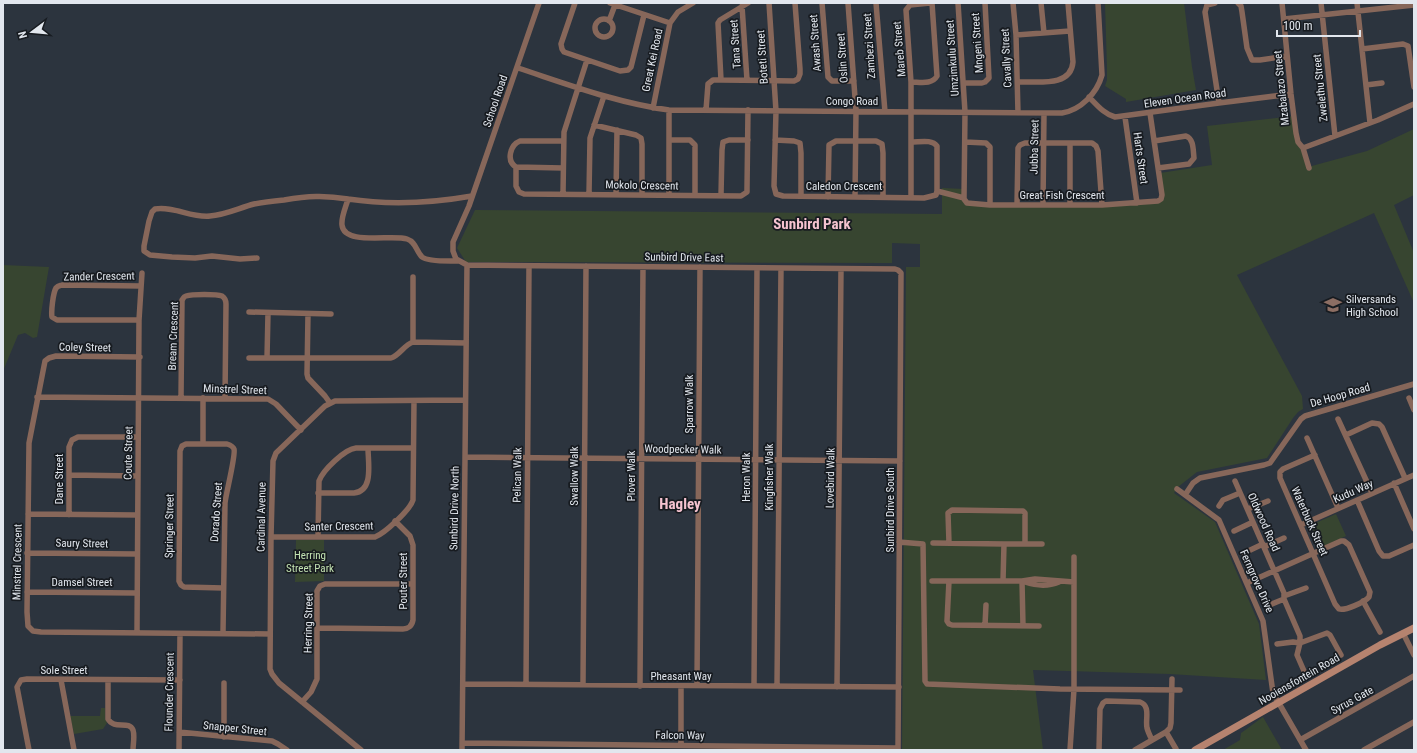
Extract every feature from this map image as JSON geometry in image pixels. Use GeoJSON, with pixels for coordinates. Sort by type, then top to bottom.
{"type":"FeatureCollection","features":[{"type":"Feature","properties":{"kind":"street","name":"School Road"},"geometry":{"type":"LineString","coordinates":[[458,261],[454,255],[453,242],[469,206],[518,68],[539,3]]}},
{"type":"Feature","properties":{"kind":"street"},"geometry":{"type":"LineString","coordinates":[[575,3],[561,44],[562,49],[564,52],[620,71],[629,69],[632,64],[644,15]]}},
{"type":"Feature","properties":{"kind":"street","name":"Great Kei Road"},"geometry":{"type":"LineString","coordinates":[[653,108],[670,23],[678,12],[693,3]]}},
{"type":"Feature","properties":{"kind":"street","name":"Boteti Street"},"geometry":{"type":"LineString","coordinates":[[769,3],[776,111]]}},
{"type":"Feature","properties":{"kind":"street"},"geometry":{"type":"LineString","coordinates":[[706,110],[708,84],[713,80],[794,81],[798,79],[800,74],[795,3]]}},
{"type":"Feature","properties":{"kind":"street","name":"Awash Street"},"geometry":{"type":"LineString","coordinates":[[822,3],[828,77],[832,81],[854,81]]}},
{"type":"Feature","properties":{"kind":"street","name":"Oslin Street"},"geometry":{"type":"LineString","coordinates":[[848,3],[856,111],[854,197]]}},
{"type":"Feature","properties":{"kind":"street","name":"Zambezi Street"},"geometry":{"type":"LineString","coordinates":[[876,3],[885,112]]}},
{"type":"Feature","properties":{"kind":"street"},"geometry":{"type":"LineString","coordinates":[[911,82],[932,81],[936,76],[931,3]]}},
{"type":"Feature","properties":{"kind":"street","name":"Mareb Street"},"geometry":{"type":"LineString","coordinates":[[912,112],[906,10],[910,5],[931,3]]}},
{"type":"Feature","properties":{"kind":"street","name":"Umzimkulu Street"},"geometry":{"type":"LineString","coordinates":[[958,3],[965,112]]}},
{"type":"Feature","properties":{"kind":"street","name":"Mngeni Street"},"geometry":{"type":"LineString","coordinates":[[964,83],[982,83],[989,78],[984,3]]}},
{"type":"Feature","properties":{"kind":"street","name":"Cavally Street"},"geometry":{"type":"LineString","coordinates":[[1013,3],[1016,35],[1018,113]]}},
{"type":"Feature","properties":{"kind":"street"},"geometry":{"type":"LineString","coordinates":[[1041,3],[1044,33]]}},
{"type":"Feature","properties":{"kind":"street"},"geometry":{"type":"LineString","coordinates":[[1018,82],[1057,81],[1061,80],[1068,73],[1072,66],[1072,62],[1068,3]]}},
{"type":"Feature","properties":{"kind":"street","name":"Congo Road"},"geometry":{"type":"LineString","coordinates":[[518,68],[604,96],[653,108],[669,110],[1018,113],[1069,112],[1081,105],[1089,97],[1100,82],[1102,75],[1098,3]]}},
{"type":"Feature","properties":{"kind":"street"},"geometry":{"type":"LineString","coordinates":[[1214,3],[1207,5],[1205,12],[1219,102]]}},
{"type":"Feature","properties":{"kind":"street"},"geometry":{"type":"LineString","coordinates":[[1238,3],[1241,6],[1247,48],[1252,60],[1287,56]]}},
{"type":"Feature","properties":{"kind":"street","name":"Mzabalazo Street"},"geometry":{"type":"LineString","coordinates":[[1282,3],[1297,139],[1303,148],[1308,168]]}},
{"type":"Feature","properties":{"kind":"street","name":"Zwelethu Street"},"geometry":{"type":"LineString","coordinates":[[1321,3],[1335,136]]}},
{"type":"Feature","properties":{"kind":"street"},"geometry":{"type":"LineString","coordinates":[[1357,3],[1370,123]]}},
{"type":"Feature","properties":{"kind":"street"},"geometry":{"type":"LineString","coordinates":[[609,21],[612,4],[670,23]]}},
{"type":"Feature","properties":{"kind":"street"},"geometry":{"type":"LineString","coordinates":[[721,80],[718,23],[720,20],[745,5]]}},
{"type":"Feature","properties":{"kind":"street","name":"Tana Street"},"geometry":{"type":"LineString","coordinates":[[745,5],[747,80]]}},
{"type":"Feature","properties":{"kind":"street"},"geometry":{"type":"LineString","coordinates":[[1284,19],[1414,5]]}},
{"type":"Feature","properties":{"kind":"street"},"geometry":{"type":"LineString","coordinates":[[1016,35],[1070,31]]}},
{"type":"Feature","properties":{"kind":"street"},"geometry":{"type":"LineString","coordinates":[[1362,49],[1403,44],[1408,46],[1414,87]]}},
{"type":"Feature","properties":{"kind":"street"},"geometry":{"type":"LineString","coordinates":[[563,194],[564,132],[587,60]]}},
{"type":"Feature","properties":{"kind":"street"},"geometry":{"type":"LineString","coordinates":[[1366,84],[1382,83]]}},
{"type":"Feature","properties":{"kind":"street","name":"Eleven Ocean Road"},"geometry":{"type":"LineString","coordinates":[[1089,97],[1109,116],[1125,117],[1219,102],[1291,94]]}},
{"type":"Feature","properties":{"kind":"street"},"geometry":{"type":"LineString","coordinates":[[589,194],[590,138],[604,96]]}},
{"type":"Feature","properties":{"kind":"street"},"geometry":{"type":"LineString","coordinates":[[1303,148],[1370,123],[1414,104]]}},
{"type":"Feature","properties":{"kind":"street"},"geometry":{"type":"LineString","coordinates":[[669,110],[669,195]]}},
{"type":"Feature","properties":{"kind":"street","name":"Mokolo Crescent"},"geometry":{"type":"LineString","coordinates":[[516,167],[517,189],[521,194],[741,196],[747,192],[748,110]]}},
{"type":"Feature","properties":{"kind":"street","name":"Caledon Crescent"},"geometry":{"type":"LineString","coordinates":[[776,111],[774,186],[775,192],[779,195],[911,198],[933,197],[936,195],[937,191]]}},
{"type":"Feature","properties":{"kind":"street"},"geometry":{"type":"LineString","coordinates":[[911,198],[912,112]]}},
{"type":"Feature","properties":{"kind":"street"},"geometry":{"type":"LineString","coordinates":[[964,198],[965,112]]}},
{"type":"Feature","properties":{"kind":"street","name":"Jubba Street"},"geometry":{"type":"LineString","coordinates":[[1043,205],[1044,113]]}},
{"type":"Feature","properties":{"kind":"street","name":"Great Fish Crescent"},"geometry":{"type":"LineString","coordinates":[[937,191],[964,198],[967,203],[970,204],[990,205],[1102,205],[1137,203],[1161,199],[1162,195],[1150,113]]}},
{"type":"Feature","properties":{"kind":"street","name":"Harts Street"},"geometry":{"type":"LineString","coordinates":[[1125,117],[1137,203]]}},
{"type":"Feature","properties":{"kind":"street"},"geometry":{"type":"LineString","coordinates":[[594,125],[639,136],[642,140],[642,194]]}},
{"type":"Feature","properties":{"kind":"street"},"geometry":{"type":"LineString","coordinates":[[616,194],[617,130]]}},
{"type":"Feature","properties":{"kind":"street"},"geometry":{"type":"LineString","coordinates":[[1154,141],[1186,136],[1189,137],[1191,140],[1194,158],[1189,164],[1158,168]]}},
{"type":"Feature","properties":{"kind":"street"},"geometry":{"type":"LineString","coordinates":[[669,140],[687,139],[694,142],[695,195]]}},
{"type":"Feature","properties":{"kind":"street"},"geometry":{"type":"LineString","coordinates":[[721,195],[722,150],[724,142],[729,140],[748,140]]}},
{"type":"Feature","properties":{"kind":"street"},"geometry":{"type":"LineString","coordinates":[[775,140],[794,141],[800,143],[801,196]]}},
{"type":"Feature","properties":{"kind":"street"},"geometry":{"type":"LineString","coordinates":[[563,141],[520,141],[517,142],[512,149],[510,158],[511,164],[516,167],[563,168]]}},
{"type":"Feature","properties":{"kind":"street"},"geometry":{"type":"LineString","coordinates":[[828,197],[829,146],[836,141],[876,141],[882,144],[883,197]]}},
{"type":"Feature","properties":{"kind":"street"},"geometry":{"type":"LineString","coordinates":[[912,142],[931,142],[937,146],[937,191]]}},
{"type":"Feature","properties":{"kind":"street"},"geometry":{"type":"LineString","coordinates":[[965,142],[986,143],[990,148],[990,205]]}},
{"type":"Feature","properties":{"kind":"street"},"geometry":{"type":"LineString","coordinates":[[1017,205],[1018,148],[1023,144],[1044,142],[1092,143],[1096,146],[1098,151],[1102,205]]}},
{"type":"Feature","properties":{"kind":"street"},"geometry":{"type":"LineString","coordinates":[[1070,143],[1070,205]]}},
{"type":"Feature","properties":{"kind":"street"},"geometry":{"type":"LineString","coordinates":[[257,258],[240,259],[212,256],[195,258],[148,254],[144,251],[144,246],[151,214],[154,210],[161,209],[175,210],[200,216],[219,215],[261,203],[305,196],[390,202],[452,199],[472,196]]}},
{"type":"Feature","properties":{"kind":"street"},"geometry":{"type":"LineString","coordinates":[[348,198],[342,223],[342,227],[347,234],[362,237],[404,238],[411,241],[424,258],[430,260],[458,261],[467,265]]}},
{"type":"Feature","properties":{"kind":"street","name":"Sunbird Drive East"},"geometry":{"type":"LineString","coordinates":[[467,265],[895,269],[900,272]]}},
{"type":"Feature","properties":{"kind":"street","name":"Sunbird Drive North"},"geometry":{"type":"LineString","coordinates":[[462,750],[467,265]]}},
{"type":"Feature","properties":{"kind":"street","name":"Pelican Walk"},"geometry":{"type":"LineString","coordinates":[[526,684],[529,266]]}},
{"type":"Feature","properties":{"kind":"street","name":"Swallow Walk"},"geometry":{"type":"LineString","coordinates":[[582,686],[586,266]]}},
{"type":"Feature","properties":{"kind":"street","name":"Plover Walk"},"geometry":{"type":"LineString","coordinates":[[640,686],[643,267]]}},
{"type":"Feature","properties":{"kind":"street","name":"Sparrow Walk"},"geometry":{"type":"LineString","coordinates":[[697,686],[700,267]]}},
{"type":"Feature","properties":{"kind":"street","name":"Heron Walk"},"geometry":{"type":"LineString","coordinates":[[754,686],[757,268]]}},
{"type":"Feature","properties":{"kind":"street","name":"Kingfisher Walk"},"geometry":{"type":"LineString","coordinates":[[777,686],[781,268]]}},
{"type":"Feature","properties":{"kind":"street","name":"Lovebird Walk"},"geometry":{"type":"LineString","coordinates":[[837,687],[841,269]]}},
{"type":"Feature","properties":{"kind":"street","name":"Sunbird Drive South"},"geometry":{"type":"LineString","coordinates":[[898,749],[900,272]]}},
{"type":"Feature","properties":{"kind":"street","name":"Coute Street"},"geometry":{"type":"LineString","coordinates":[[137,633],[136,593],[140,357],[139,320],[142,273]]}},
{"type":"Feature","properties":{"kind":"street"},"geometry":{"type":"LineString","coordinates":[[413,277],[413,342]]}},
{"type":"Feature","properties":{"kind":"street","name":"Zander Crescent"},"geometry":{"type":"LineString","coordinates":[[139,320],[57,320],[52,317],[52,310],[56,288],[62,285],[140,286]]}},
{"type":"Feature","properties":{"kind":"street","name":"Bream Crescent"},"geometry":{"type":"LineString","coordinates":[[181,398],[182,300],[184,297],[189,295],[222,296],[226,301],[225,398]]}},
{"type":"Feature","properties":{"kind":"street"},"geometry":{"type":"LineString","coordinates":[[249,312],[331,314]]}},
{"type":"Feature","properties":{"kind":"street"},"geometry":{"type":"LineString","coordinates":[[267,358],[268,313]]}},
{"type":"Feature","properties":{"kind":"street"},"geometry":{"type":"LineString","coordinates":[[308,314],[308,378],[330,403],[339,400],[465,400]]}},
{"type":"Feature","properties":{"kind":"street"},"geometry":{"type":"LineString","coordinates":[[249,358],[391,358],[395,357],[413,342],[466,343]]}},
{"type":"Feature","properties":{"kind":"street","name":"Coley Street"},"geometry":{"type":"LineString","coordinates":[[37,397],[44,364],[49,358],[56,356],[140,357]]}},
{"type":"Feature","properties":{"kind":"street","name":"De Hoop Road"},"geometry":{"type":"LineString","coordinates":[[1185,495],[1193,483],[1200,478],[1270,463],[1301,419],[1306,415],[1414,384]]}},
{"type":"Feature","properties":{"kind":"street"},"geometry":{"type":"LineString","coordinates":[[37,397],[181,398]]}},
{"type":"Feature","properties":{"kind":"street","name":"Minstrel Crescent"},"geometry":{"type":"LineString","coordinates":[[37,397],[29,444],[26,622],[29,628],[33,631],[41,632],[270,634]]}},
{"type":"Feature","properties":{"kind":"street","name":"Minstrel Street"},"geometry":{"type":"LineString","coordinates":[[181,398],[268,399],[276,404],[301,430]]}},
{"type":"Feature","properties":{"kind":"street"},"geometry":{"type":"LineString","coordinates":[[203,398],[203,444]]}},
{"type":"Feature","properties":{"kind":"street"},"geometry":{"type":"LineString","coordinates":[[1409,398],[1414,410]]}},
{"type":"Feature","properties":{"kind":"street","name":"Santer Crescent"},"geometry":{"type":"LineString","coordinates":[[271,537],[375,537],[384,532],[410,506],[413,500],[414,401]]}},
{"type":"Feature","properties":{"kind":"street","name":"Cardinal Avenue"},"geometry":{"type":"LineString","coordinates":[[330,403],[276,453],[273,461],[270,662],[272,674],[279,683],[361,750]]}},
{"type":"Feature","properties":{"kind":"street"},"geometry":{"type":"LineString","coordinates":[[1338,419],[1372,494]]}},
{"type":"Feature","properties":{"kind":"street"},"geometry":{"type":"LineString","coordinates":[[1346,435],[1372,423],[1379,424],[1382,427],[1404,478]]}},
{"type":"Feature","properties":{"kind":"street","name":"Dane Street"},"geometry":{"type":"LineString","coordinates":[[69,515],[69,447],[74,438],[138,437]]}},
{"type":"Feature","properties":{"kind":"street"},"geometry":{"type":"LineString","coordinates":[[1307,438],[1338,508]]}},
{"type":"Feature","properties":{"kind":"street","name":"Springer Street"},"geometry":{"type":"LineString","coordinates":[[203,444],[186,444],[182,446],[180,451],[179,581],[184,587],[223,588]]}},
{"type":"Feature","properties":{"kind":"street","name":"Dorado Street"},"geometry":{"type":"LineString","coordinates":[[203,444],[230,445],[234,449],[225,497],[223,633]]}},
{"type":"Feature","properties":{"kind":"street"},"geometry":{"type":"LineString","coordinates":[[318,537],[319,481],[322,475],[343,454],[353,448],[413,448]]}},
{"type":"Feature","properties":{"kind":"street"},"geometry":{"type":"LineString","coordinates":[[318,493],[359,493],[364,490],[368,479],[368,448]]}},
{"type":"Feature","properties":{"kind":"street","name":"Waterbuck Street"},"geometry":{"type":"LineString","coordinates":[[1315,455],[1284,468],[1280,474],[1280,478],[1335,604],[1339,609],[1343,610],[1363,601]]}},
{"type":"Feature","properties":{"kind":"street","name":"Woodpecker Walk"},"geometry":{"type":"LineString","coordinates":[[465,457],[900,461]]}},
{"type":"Feature","properties":{"kind":"street"},"geometry":{"type":"LineString","coordinates":[[69,475],[138,476]]}},
{"type":"Feature","properties":{"kind":"street","name":"Kudu Way"},"geometry":{"type":"LineString","coordinates":[[1301,525],[1394,484],[1404,478],[1414,475]]}},
{"type":"Feature","properties":{"kind":"street","name":"Oldwood Road"},"geometry":{"type":"LineString","coordinates":[[1235,481],[1275,571],[1300,636],[1297,655],[1304,671]]}},
{"type":"Feature","properties":{"kind":"street"},"geometry":{"type":"LineString","coordinates":[[1394,484],[1414,528]]}},
{"type":"Feature","properties":{"kind":"street","name":"Ferngrove Drive"},"geometry":{"type":"LineString","coordinates":[[1177,489],[1219,520],[1264,623],[1272,687],[1278,703],[1306,750]]}},
{"type":"Feature","properties":{"kind":"street"},"geometry":{"type":"LineString","coordinates":[[1219,506],[1223,500],[1240,493]]}},
{"type":"Feature","properties":{"kind":"street"},"geometry":{"type":"LineString","coordinates":[[1356,500],[1379,551],[1383,556],[1389,556],[1414,545]]}},
{"type":"Feature","properties":{"kind":"street"},"geometry":{"type":"LineString","coordinates":[[1248,509],[1268,501]]}},
{"type":"Feature","properties":{"kind":"street"},"geometry":{"type":"LineString","coordinates":[[949,543],[948,518],[950,511],[976,510],[1022,511],[1025,513],[1025,544]]}},
{"type":"Feature","properties":{"kind":"street"},"geometry":{"type":"LineString","coordinates":[[28,514],[137,515]]}},
{"type":"Feature","properties":{"kind":"street","name":"Pouter Street"},"geometry":{"type":"LineString","coordinates":[[318,628],[406,629],[411,625],[413,620],[414,550],[412,540],[406,531],[395,521]]}},
{"type":"Feature","properties":{"kind":"street"},"geometry":{"type":"LineString","coordinates":[[1234,531],[1253,522]]}},
{"type":"Feature","properties":{"kind":"street"},"geometry":{"type":"LineString","coordinates":[[1244,553],[1284,538]]}},
{"type":"Feature","properties":{"kind":"street"},"geometry":{"type":"LineString","coordinates":[[900,542],[924,544],[925,681],[927,684],[1074,689],[1180,690]]}},
{"type":"Feature","properties":{"kind":"street"},"geometry":{"type":"LineString","coordinates":[[1247,583],[1341,542],[1345,542],[1348,544],[1370,592],[1369,597],[1363,601],[1380,632]]}},
{"type":"Feature","properties":{"kind":"street"},"geometry":{"type":"LineString","coordinates":[[933,543],[1042,544]]}},
{"type":"Feature","properties":{"kind":"street"},"geometry":{"type":"LineString","coordinates":[[1004,544],[1004,581]]}},
{"type":"Feature","properties":{"kind":"street","name":"Saury Street"},"geometry":{"type":"LineString","coordinates":[[27,553],[137,554]]}},
{"type":"Feature","properties":{"kind":"street"},"geometry":{"type":"LineString","coordinates":[[1070,750],[1074,689],[1074,557]]}},
{"type":"Feature","properties":{"kind":"street"},"geometry":{"type":"LineString","coordinates":[[932,580],[1022,581],[1039,579],[1059,582],[1074,582]]}},
{"type":"Feature","properties":{"kind":"street"},"geometry":{"type":"LineString","coordinates":[[949,581],[947,621],[949,624],[1039,626]]}},
{"type":"Feature","properties":{"kind":"street"},"geometry":{"type":"LineString","coordinates":[[1022,581],[1023,626]]}},
{"type":"Feature","properties":{"kind":"street","name":"Herring Street"},"geometry":{"type":"LineString","coordinates":[[302,702],[311,692],[317,679],[318,588],[325,584],[413,584]]}},
{"type":"Feature","properties":{"kind":"street"},"geometry":{"type":"LineString","coordinates":[[1266,606],[1306,588]]}},
{"type":"Feature","properties":{"kind":"street","name":"Damsel Street"},"geometry":{"type":"LineString","coordinates":[[27,592],[136,593]]}},
{"type":"Feature","properties":{"kind":"street"},"geometry":{"type":"LineString","coordinates":[[985,625],[986,605]]}},
{"type":"Feature","properties":{"kind":"street","name":"Nooiensfontein Road"},"geometry":{"type":"LineString","coordinates":[[1195,750],[1414,628]]}},
{"type":"Feature","properties":{"kind":"street"},"geometry":{"type":"LineString","coordinates":[[1277,644],[1293,642],[1300,643],[1324,633],[1328,633],[1341,655]]}},
{"type":"Feature","properties":{"kind":"street"},"geometry":{"type":"LineString","coordinates":[[1403,633],[1414,655]]}},
{"type":"Feature","properties":{"kind":"street","name":"Flounder Crescent"},"geometry":{"type":"LineString","coordinates":[[179,750],[180,634]]}},
{"type":"Feature","properties":{"kind":"street","name":"Syrus Gate"},"geometry":{"type":"LineString","coordinates":[[1300,740],[1414,676]]}},
{"type":"Feature","properties":{"kind":"street","name":"Sole Street"},"geometry":{"type":"LineString","coordinates":[[29,750],[18,684],[24,679],[180,680]]}},
{"type":"Feature","properties":{"kind":"street"},"geometry":{"type":"LineString","coordinates":[[1135,750],[1166,732],[1171,726],[1172,679]]}},
{"type":"Feature","properties":{"kind":"street"},"geometry":{"type":"LineString","coordinates":[[61,680],[74,750]]}},
{"type":"Feature","properties":{"kind":"street"},"geometry":{"type":"LineString","coordinates":[[108,680],[108,719],[114,725],[127,725],[131,727],[133,731],[133,750]]}},
{"type":"Feature","properties":{"kind":"street"},"geometry":{"type":"LineString","coordinates":[[224,682],[224,737]]}},
{"type":"Feature","properties":{"kind":"street","name":"Pheasant Way"},"geometry":{"type":"LineString","coordinates":[[463,684],[899,687]]}},
{"type":"Feature","properties":{"kind":"street"},"geometry":{"type":"LineString","coordinates":[[681,686],[681,748]]}},
{"type":"Feature","properties":{"kind":"street"},"geometry":{"type":"LineString","coordinates":[[1099,750],[1100,708],[1106,701],[1143,703],[1146,709],[1147,730],[1152,740]]}},
{"type":"Feature","properties":{"kind":"street"},"geometry":{"type":"LineString","coordinates":[[1364,750],[1414,722]]}},
{"type":"Feature","properties":{"kind":"street","name":"Snapper Street"},"geometry":{"type":"LineString","coordinates":[[179,732],[272,741],[287,750]]}},
{"type":"Feature","properties":{"kind":"street"},"geometry":{"type":"LineString","coordinates":[[1166,732],[1176,749]]}},
{"type":"Feature","properties":{"kind":"street","name":"Falcon Way"},"geometry":{"type":"LineString","coordinates":[[462,743],[681,748],[898,749]]}},
{"type":"Feature","properties":{"kind":"green space"},"geometry":{"type":"Polygon","coordinates":[[[1105,3],[1184,3],[1196,90],[1126,102],[1126,99],[1105,86],[1107,80],[1107,69],[1105,3]]]}},
{"type":"Feature","properties":{"kind":"green space"},"geometry":{"type":"Polygon","coordinates":[[[1293,116],[1308,167],[1367,151],[1414,129],[1414,195],[1394,205],[1414,253],[1414,303],[1374,213],[1237,275],[1302,396],[1303,409],[1293,418],[1267,458],[1197,472],[1178,487],[1174,493],[1215,522],[1259,624],[1266,680],[1170,674],[1033,670],[1043,750],[902,750],[906,267],[920,267],[920,244],[892,243],[892,263],[466,262],[457,248],[475,210],[942,214],[942,188],[964,189],[965,202],[1102,205],[1161,199],[1160,173],[1212,165],[1207,126],[1293,116]]]}},
{"type":"Feature","properties":{"kind":"green space"},"geometry":{"type":"Polygon","coordinates":[[[3,265],[49,267],[37,337],[33,338],[25,333],[18,335],[3,371],[3,265]]]}},
{"type":"Feature","properties":{"kind":"green space"},"geometry":{"type":"Polygon","coordinates":[[[1336,514],[1346,536],[1320,548],[1311,525],[1336,514]]]}},
{"type":"Feature","properties":{"kind":"green space","name":"Herring Street Park"},"geometry":{"type":"Polygon","coordinates":[[[296,540],[324,540],[324,581],[295,582],[296,540]]]}},
{"type":"Feature","properties":{"kind":"green space"},"geometry":{"type":"Polygon","coordinates":[[[101,708],[105,708],[105,718],[107,723],[103,729],[74,734],[70,716],[100,716],[101,708]]]}},
{"type":"Feature","properties":{"kind":"green space"},"geometry":{"type":"Polygon","coordinates":[[[1263,717],[1282,750],[1223,750],[1240,740],[1241,733],[1263,717]]]}},
{"type":"Feature","properties":{"kind":"place","name":"Silversands High School"},"geometry":{"type":"Point","coordinates":[1333,305]}},
{"type":"Feature","properties":{"kind":"district","name":"Sunbird Park"},"geometry":{"type":"Point","coordinates":[812,224]}},
{"type":"Feature","properties":{"kind":"district","name":"Hagley"},"geometry":{"type":"Point","coordinates":[680,504]}}]}
